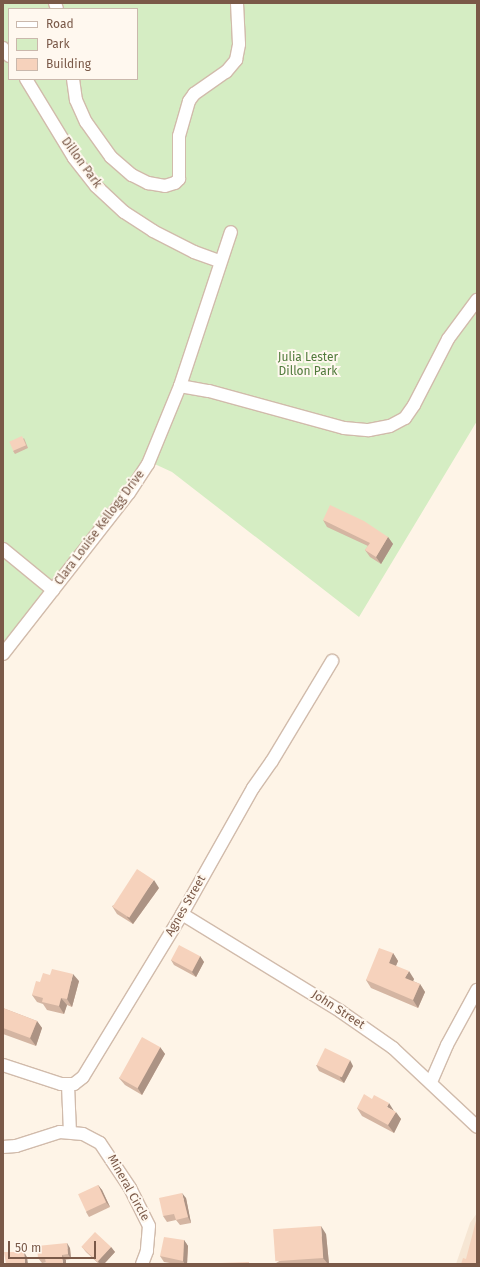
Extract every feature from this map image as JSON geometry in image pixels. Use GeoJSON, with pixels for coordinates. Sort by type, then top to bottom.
{"type":"FeatureCollection","features":[{"type":"Feature","properties":{"kind":"street"},"geometry":{"type":"LineString","coordinates":[[73,80],[76,100],[86,122],[111,157],[132,175],[148,183],[165,186],[175,183],[179,179],[179,136],[189,101],[194,94],[226,72],[236,60],[239,44],[237,3]]}},
{"type":"Feature","properties":{"kind":"street","name":"Dillon Park"},"geometry":{"type":"LineString","coordinates":[[27,80],[74,158],[96,186],[124,212],[153,231],[194,252],[219,261]]}},
{"type":"Feature","properties":{"kind":"street","name":"Clara Louise Kellogg Drive"},"geometry":{"type":"LineString","coordinates":[[3,654],[129,493],[148,464],[180,386],[219,261],[231,232]]}},
{"type":"Feature","properties":{"kind":"street"},"geometry":{"type":"LineString","coordinates":[[180,386],[209,391],[344,428],[369,430],[390,426],[405,418],[414,404],[448,339],[477,300]]}},
{"type":"Feature","properties":{"kind":"street"},"geometry":{"type":"LineString","coordinates":[[3,549],[53,590]]}},
{"type":"Feature","properties":{"kind":"street","name":"Agnes Street"},"geometry":{"type":"LineString","coordinates":[[68,1085],[74,1084],[88,1069],[182,914],[238,812],[272,761],[332,661]]}},
{"type":"Feature","properties":{"kind":"street","name":"John Street"},"geometry":{"type":"LineString","coordinates":[[182,914],[340,1011],[399,1052],[477,1127]]}},
{"type":"Feature","properties":{"kind":"street"},"geometry":{"type":"LineString","coordinates":[[431,1082],[447,1045],[477,990]]}},
{"type":"Feature","properties":{"kind":"street"},"geometry":{"type":"LineString","coordinates":[[3,1065],[68,1085],[70,1132]]}},
{"type":"Feature","properties":{"kind":"street","name":"Mineral Circle"},"geometry":{"type":"LineString","coordinates":[[3,1147],[16,1146],[60,1132],[83,1134],[100,1143],[130,1188],[149,1226],[148,1251],[142,1264]]}},
{"type":"Feature","properties":{"kind":"shaded area"},"geometry":{"type":"Polygon","coordinates":[[[477,1213],[477,1264],[456,1264],[470,1223],[477,1213]]]}},
{"type":"Feature","properties":{"kind":"green space","name":"Julia Lester Dillon Park"},"geometry":{"type":"Polygon","coordinates":[[[3,3],[477,3],[477,421],[359,617],[172,472],[146,460],[123,495],[3,645],[3,3]]]}},
{"type":"Feature","properties":{"kind":"building"},"geometry":{"type":"Polygon","coordinates":[[[22,436],[26,445],[13,451],[9,442],[22,436]]]}},
{"type":"Feature","properties":{"kind":"building"},"geometry":{"type":"Polygon","coordinates":[[[330,505],[364,521],[388,537],[376,557],[365,550],[370,543],[323,520],[330,505]]]}},
{"type":"Feature","properties":{"kind":"building"},"geometry":{"type":"Polygon","coordinates":[[[137,869],[154,880],[129,918],[112,907],[137,869]]]}},
{"type":"Feature","properties":{"kind":"building"},"geometry":{"type":"Polygon","coordinates":[[[179,945],[200,956],[192,971],[171,960],[179,945]]]}},
{"type":"Feature","properties":{"kind":"building"},"geometry":{"type":"Polygon","coordinates":[[[379,948],[393,953],[389,963],[409,971],[405,978],[420,984],[413,1000],[366,980],[379,948]]]}},
{"type":"Feature","properties":{"kind":"building"},"geometry":{"type":"Polygon","coordinates":[[[52,969],[73,974],[67,999],[61,998],[59,1006],[42,1002],[43,998],[32,995],[36,981],[40,982],[43,973],[50,975],[52,969]]]}},
{"type":"Feature","properties":{"kind":"building"},"geometry":{"type":"Polygon","coordinates":[[[3,1008],[37,1021],[30,1038],[3,1028],[3,1008]]]}},
{"type":"Feature","properties":{"kind":"building"},"geometry":{"type":"Polygon","coordinates":[[[142,1037],[160,1047],[138,1088],[119,1078],[142,1037]]]}},
{"type":"Feature","properties":{"kind":"building"},"geometry":{"type":"Polygon","coordinates":[[[325,1048],[350,1060],[342,1077],[317,1065],[325,1048]]]}},
{"type":"Feature","properties":{"kind":"building"},"geometry":{"type":"Polygon","coordinates":[[[364,1094],[372,1099],[374,1095],[389,1103],[387,1107],[396,1112],[388,1125],[357,1108],[364,1094]]]}},
{"type":"Feature","properties":{"kind":"building"},"geometry":{"type":"Polygon","coordinates":[[[98,1185],[106,1202],[86,1212],[78,1194],[98,1185]]]}},
{"type":"Feature","properties":{"kind":"building"},"geometry":{"type":"Polygon","coordinates":[[[182,1193],[188,1217],[176,1220],[174,1214],[163,1216],[159,1198],[182,1193]]]}},
{"type":"Feature","properties":{"kind":"building"},"geometry":{"type":"Polygon","coordinates":[[[477,1217],[477,1264],[461,1264],[463,1258],[466,1259],[477,1217]]]}},
{"type":"Feature","properties":{"kind":"building"},"geometry":{"type":"Polygon","coordinates":[[[321,1226],[323,1258],[275,1261],[273,1229],[321,1226]]]}},
{"type":"Feature","properties":{"kind":"building"},"geometry":{"type":"Polygon","coordinates":[[[95,1232],[111,1247],[97,1262],[81,1247],[95,1232]]]}},
{"type":"Feature","properties":{"kind":"building"},"geometry":{"type":"Polygon","coordinates":[[[164,1237],[184,1240],[183,1261],[160,1256],[164,1237]]]}},
{"type":"Feature","properties":{"kind":"building"},"geometry":{"type":"Polygon","coordinates":[[[67,1243],[68,1254],[62,1255],[63,1264],[46,1264],[45,1258],[38,1258],[37,1246],[67,1243]]]}},
{"type":"Feature","properties":{"kind":"building"},"geometry":{"type":"Polygon","coordinates":[[[4,1252],[24,1252],[25,1264],[6,1264],[4,1252]]]}},
{"type":"Feature","properties":{"kind":"building"},"geometry":{"type":"Polygon","coordinates":[[[249,1262],[249,1264],[220,1264],[220,1263],[249,1262]]]}}]}
